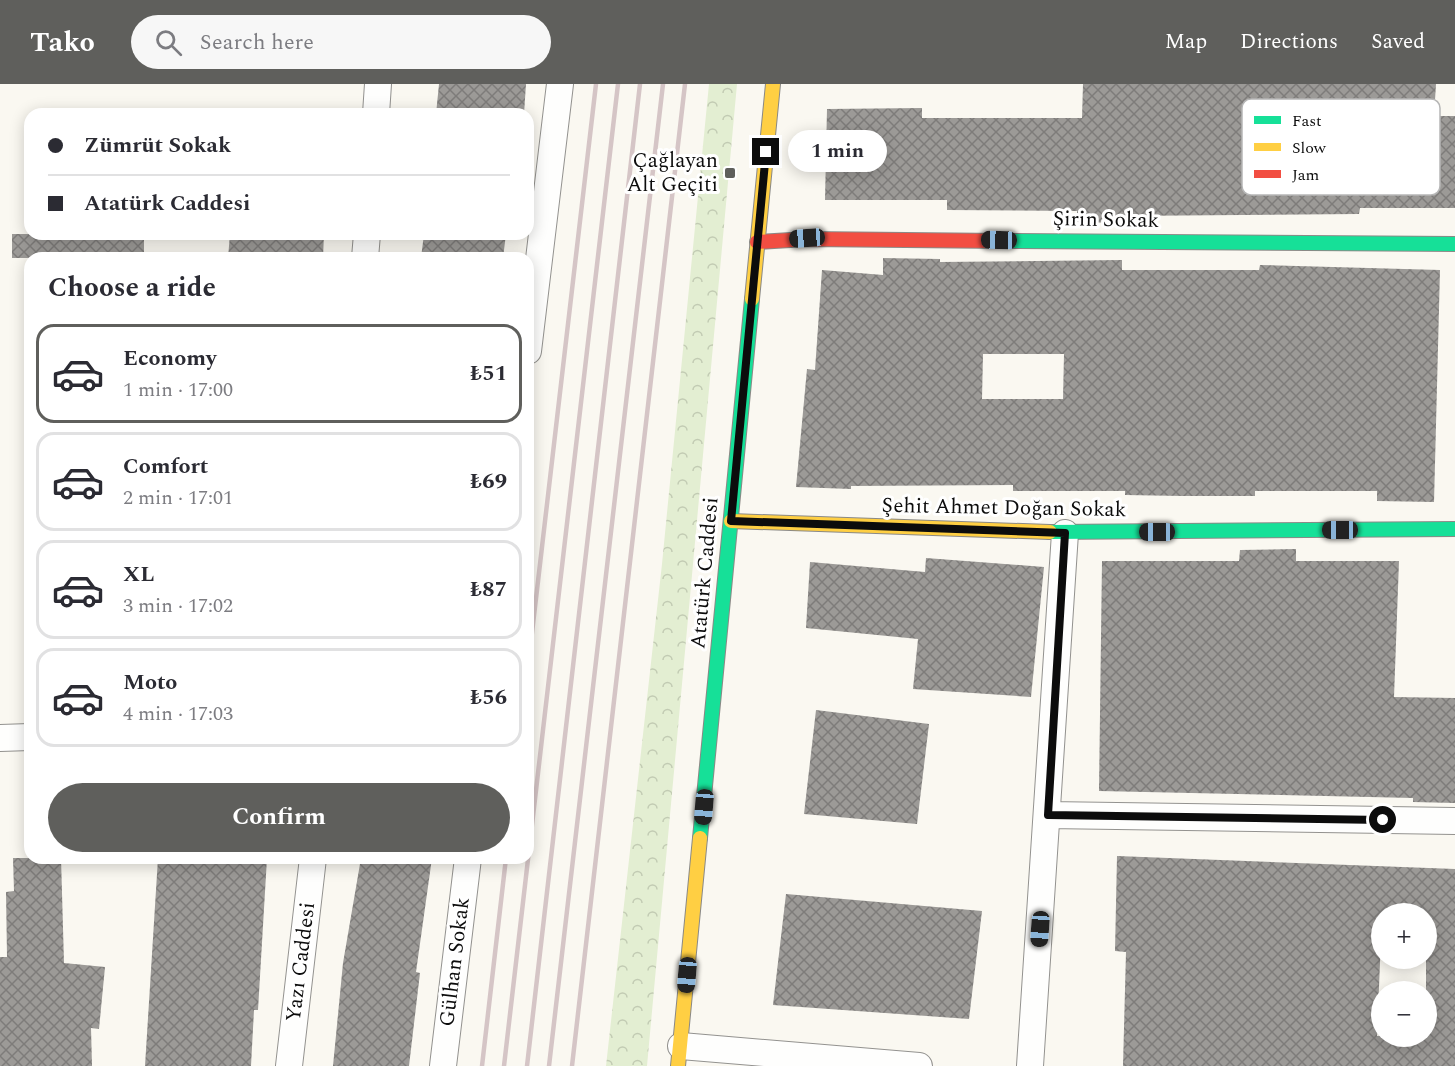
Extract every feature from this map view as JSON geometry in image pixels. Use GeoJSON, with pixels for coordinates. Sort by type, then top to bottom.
{"type":"FeatureCollection","features":[{"type":"Feature","properties":{"kind":"street"},"geometry":{"type":"LineString","coordinates":[[376,108],[378,84]]}},
{"type":"Feature","properties":{"kind":"street"},"geometry":{"type":"LineString","coordinates":[[534,301],[560,84]]}},
{"type":"Feature","properties":{"kind":"street","name":"Atatürk Caddesi"},"geometry":{"type":"LineString","coordinates":[[679,1056],[773,84]]}},
{"type":"Feature","properties":{"kind":"street","name":"Şirin Sokak"},"geometry":{"type":"LineString","coordinates":[[757,242],[807,238],[1455,244]]}},
{"type":"Feature","properties":{"kind":"street","name":"Şehit Ahmet Doğan Sokak"},"geometry":{"type":"LineString","coordinates":[[731,521],[1065,533],[1455,529]]}},
{"type":"Feature","properties":{"kind":"street"},"geometry":{"type":"LineString","coordinates":[[1030,1066],[1065,533]]}},
{"type":"Feature","properties":{"kind":"street"},"geometry":{"type":"LineString","coordinates":[[0,738],[24,737]]}},
{"type":"Feature","properties":{"kind":"street"},"geometry":{"type":"LineString","coordinates":[[1048,815],[1455,821]]}},
{"type":"Feature","properties":{"kind":"street","name":"Yazı Caddesi"},"geometry":{"type":"LineString","coordinates":[[288,1066],[312,864]]}},
{"type":"Feature","properties":{"kind":"street","name":"Gülhan Sokak"},"geometry":{"type":"LineString","coordinates":[[443,1066],[467,864]]}},
{"type":"Feature","properties":{"kind":"street"},"geometry":{"type":"LineString","coordinates":[[679,1056],[919,1066]]}},
{"type":"Feature","properties":{"kind":"green space"},"geometry":{"type":"Polygon","coordinates":[[[709,84],[737,84],[647,1066],[606,1066],[662,564],[709,84]]]}},
{"type":"Feature","properties":{"kind":"building"},"geometry":{"type":"Polygon","coordinates":[[[439,84],[526,84],[524,108],[437,108],[439,84]]]}},
{"type":"Feature","properties":{"kind":"building"},"geometry":{"type":"Polygon","coordinates":[[[1083,84],[1436,84],[1435,99],[1242,99],[1242,195],[1440,195],[1440,116],[1455,116],[1455,208],[1360,208],[1359,214],[1122,216],[1122,223],[1077,222],[1077,211],[947,210],[947,200],[825,200],[827,109],[922,108],[922,118],[1082,118],[1083,84]]]}},
{"type":"Feature","properties":{"kind":"building"},"geometry":{"type":"Polygon","coordinates":[[[12,234],[24,234],[24,240],[144,240],[144,252],[24,252],[24,258],[12,258],[12,234]]]}},
{"type":"Feature","properties":{"kind":"building"},"geometry":{"type":"Polygon","coordinates":[[[230,240],[324,240],[323,252],[228,252],[230,240]]]}},
{"type":"Feature","properties":{"kind":"building"},"geometry":{"type":"Polygon","coordinates":[[[423,240],[505,240],[504,252],[422,252],[423,240]]]}},
{"type":"Feature","properties":{"kind":"building"},"geometry":{"type":"Polygon","coordinates":[[[883,258],[940,259],[940,262],[1122,260],[1122,270],[1259,270],[1260,265],[1440,270],[1434,502],[1377,501],[1377,491],[1255,491],[1255,496],[1182,496],[1125,495],[1125,491],[1013,491],[1013,485],[851,486],[851,489],[796,487],[807,369],[815,370],[822,270],[883,275],[883,258]],[[983,354],[982,399],[1063,399],[1064,354],[983,354]]]}},
{"type":"Feature","properties":{"kind":"building"},"geometry":{"type":"Polygon","coordinates":[[[1296,549],[1296,561],[1399,561],[1394,697],[1455,698],[1455,803],[1413,802],[1413,798],[1099,791],[1102,561],[1239,561],[1240,550],[1296,549]]]}},
{"type":"Feature","properties":{"kind":"building"},"geometry":{"type":"Polygon","coordinates":[[[926,558],[1044,567],[1031,697],[913,689],[918,639],[806,628],[810,562],[925,572],[926,558]]]}},
{"type":"Feature","properties":{"kind":"building"},"geometry":{"type":"Polygon","coordinates":[[[816,710],[929,724],[917,824],[804,814],[816,710]]]}},
{"type":"Feature","properties":{"kind":"building"},"geometry":{"type":"Polygon","coordinates":[[[1117,856],[1455,869],[1455,1066],[1123,1066],[1126,952],[1115,951],[1117,856]],[[1371,903],[1371,969],[1380,969],[1379,981],[1371,981],[1371,1047],[1437,1047],[1437,981],[1426,981],[1426,969],[1437,969],[1437,903],[1371,903]]]}},
{"type":"Feature","properties":{"kind":"building"},"geometry":{"type":"Polygon","coordinates":[[[13,858],[24,858],[24,864],[61,864],[64,963],[105,967],[99,1029],[91,1028],[92,1066],[0,1066],[0,957],[7,957],[6,892],[14,891],[13,858]]]}},
{"type":"Feature","properties":{"kind":"building"},"geometry":{"type":"Polygon","coordinates":[[[158,864],[267,864],[258,1010],[254,1010],[251,1066],[145,1066],[158,864]]]}},
{"type":"Feature","properties":{"kind":"building"},"geometry":{"type":"Polygon","coordinates":[[[360,864],[431,864],[416,972],[420,973],[409,1066],[333,1066],[343,963],[360,864]]]}},
{"type":"Feature","properties":{"kind":"building"},"geometry":{"type":"Polygon","coordinates":[[[786,894],[982,911],[969,1019],[773,1005],[786,894]]]}},
{"type":"Feature","properties":{"kind":"railway"},"geometry":{"type":"LineString","coordinates":[[534,616],[596,84]]}},
{"type":"Feature","properties":{"kind":"railway"},"geometry":{"type":"LineString","coordinates":[[534,808],[618,84]]}},
{"type":"Feature","properties":{"kind":"railway"},"geometry":{"type":"LineString","coordinates":[[527,1066],[640,84]]}},
{"type":"Feature","properties":{"kind":"railway"},"geometry":{"type":"LineString","coordinates":[[549,1066],[663,84]]}},
{"type":"Feature","properties":{"kind":"railway"},"geometry":{"type":"LineString","coordinates":[[572,1066],[685,84]]}},
{"type":"Feature","properties":{"kind":"railway"},"geometry":{"type":"LineString","coordinates":[[482,1066],[505,864]]}},
{"type":"Feature","properties":{"kind":"railway"},"geometry":{"type":"LineString","coordinates":[[504,1066],[527,864]]}},
{"type":"Feature","properties":{"kind":"traffic: fast"},"geometry":{"type":"LineString","coordinates":[[1004,241],[1455,244]]}},
{"type":"Feature","properties":{"kind":"traffic: fast"},"geometry":{"type":"LineString","coordinates":[[700,838],[752,299]]}},
{"type":"Feature","properties":{"kind":"traffic: fast"},"geometry":{"type":"LineString","coordinates":[[1050,532],[1455,529]]}},
{"type":"Feature","properties":{"kind":"traffic: slow"},"geometry":{"type":"LineString","coordinates":[[752,299],[773,84]]}},
{"type":"Feature","properties":{"kind":"traffic: slow"},"geometry":{"type":"LineString","coordinates":[[731,521],[1050,532]]}},
{"type":"Feature","properties":{"kind":"traffic: slow"},"geometry":{"type":"LineString","coordinates":[[678,1066],[700,838]]}},
{"type":"Feature","properties":{"kind":"traffic: jam"},"geometry":{"type":"LineString","coordinates":[[757,242],[807,239],[1004,241]]}},
{"type":"Feature","properties":{"kind":"place","name":"Çağlayan Alt Geçiti"},"geometry":{"type":"Point","coordinates":[730,173]}},
{"type":"Feature","properties":{"kind":"route"},"geometry":{"type":"LineString","coordinates":[[766,152],[731,521],[1065,533],[1048,815],[1383,820]]}}]}
